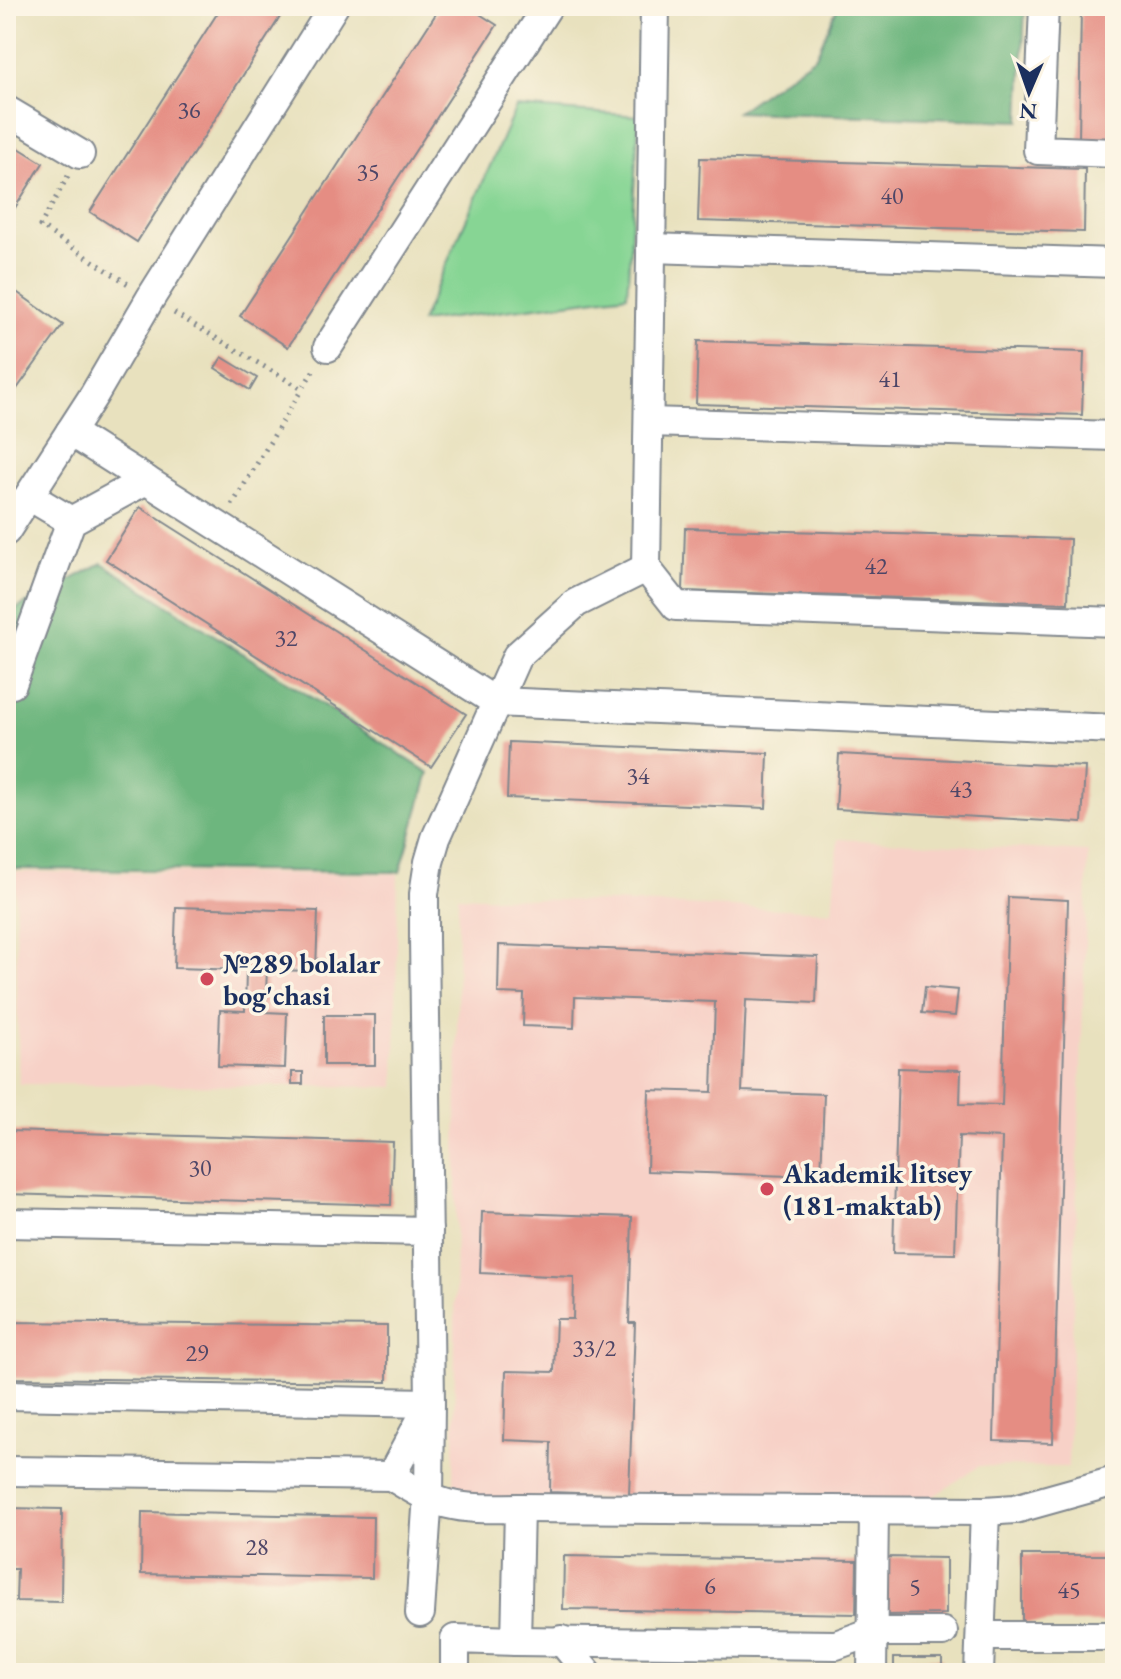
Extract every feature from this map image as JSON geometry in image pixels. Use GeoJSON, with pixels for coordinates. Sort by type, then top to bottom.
{"type":"FeatureCollection","features":[{"type":"Feature","properties":{"kind":"street"},"geometry":{"type":"LineString","coordinates":[[6,531],[334,6]]}},
{"type":"Feature","properties":{"kind":"street"},"geometry":{"type":"LineString","coordinates":[[328,347],[548,6]]}},
{"type":"Feature","properties":{"kind":"street"},"geometry":{"type":"LineString","coordinates":[[655,6],[646,568],[676,606],[1115,622]]}},
{"type":"Feature","properties":{"kind":"street"},"geometry":{"type":"LineString","coordinates":[[1044,6],[1038,150],[1115,153]]}},
{"type":"Feature","properties":{"kind":"street"},"geometry":{"type":"LineString","coordinates":[[6,110],[80,154]]}},
{"type":"Feature","properties":{"kind":"street"},"geometry":{"type":"LineString","coordinates":[[651,248],[1115,263]]}},
{"type":"Feature","properties":{"kind":"street"},"geometry":{"type":"LineString","coordinates":[[649,422],[1115,436]]}},
{"type":"Feature","properties":{"kind":"street"},"geometry":{"type":"LineString","coordinates":[[70,432],[496,702],[1115,729]]}},
{"type":"Feature","properties":{"kind":"street"},"geometry":{"type":"LineString","coordinates":[[8,691],[71,521],[146,480]]}},
{"type":"Feature","properties":{"kind":"street"},"geometry":{"type":"LineString","coordinates":[[29,496],[71,521]]}},
{"type":"Feature","properties":{"kind":"street"},"geometry":{"type":"LineString","coordinates":[[420,1613],[428,1503],[430,1403],[424,894],[429,862],[436,838],[517,656],[576,603],[646,568]]}},
{"type":"Feature","properties":{"kind":"street"},"geometry":{"type":"LineString","coordinates":[[6,1223],[428,1231]]}},
{"type":"Feature","properties":{"kind":"street"},"geometry":{"type":"LineString","coordinates":[[6,1395],[430,1403]]}},
{"type":"Feature","properties":{"kind":"street"},"geometry":{"type":"LineString","coordinates":[[392,1477],[430,1403]]}},
{"type":"Feature","properties":{"kind":"street"},"geometry":{"type":"LineString","coordinates":[[6,1471],[392,1477],[428,1503],[519,1508],[985,1511],[1015,1509],[1115,1481]]}},
{"type":"Feature","properties":{"kind":"street"},"geometry":{"type":"LineString","coordinates":[[516,1641],[519,1508]]}},
{"type":"Feature","properties":{"kind":"street"},"geometry":{"type":"LineString","coordinates":[[872,1673],[874,1511]]}},
{"type":"Feature","properties":{"kind":"street"},"geometry":{"type":"LineString","coordinates":[[979,1673],[985,1511]]}},
{"type":"Feature","properties":{"kind":"street"},"geometry":{"type":"LineString","coordinates":[[455,1673],[455,1639],[836,1645],[872,1632],[943,1632]]}},
{"type":"Feature","properties":{"kind":"street"},"geometry":{"type":"LineString","coordinates":[[981,1636],[1115,1636]]}},
{"type":"Feature","properties":{"kind":"street"},"geometry":{"type":"LineString","coordinates":[[561,1640],[588,1673]]}},
{"type":"Feature","properties":{"kind":"path"},"geometry":{"type":"LineString","coordinates":[[219,526],[302,389]]}},
{"type":"Feature","properties":{"kind":"shaded area","name":"Akademik litsey (181-maktab)"},"geometry":{"type":"Polygon","coordinates":[[[838,839],[1088,852],[1068,1467],[979,1466],[930,1499],[470,1499],[454,1487],[458,896],[832,911],[838,839]]]}},
{"type":"Feature","properties":{"kind":"shaded area","name":"№289 bolalar bog'chasi"},"geometry":{"type":"Polygon","coordinates":[[[15,872],[398,874],[395,1087],[19,1084],[15,872]]]}},
{"type":"Feature","properties":{"kind":"green space"},"geometry":{"type":"Polygon","coordinates":[[[838,6],[1025,6],[1020,121],[737,112],[816,56],[838,6]]]}},
{"type":"Feature","properties":{"kind":"green space"},"geometry":{"type":"Polygon","coordinates":[[[516,107],[639,116],[627,295],[421,322],[516,107]]]}},
{"type":"Feature","properties":{"kind":"green space"},"geometry":{"type":"Polygon","coordinates":[[[102,563],[429,773],[400,872],[17,869],[6,865],[6,614],[102,563]]]}},
{"type":"Feature","properties":{"kind":"building"},"geometry":{"type":"Polygon","coordinates":[[[222,6],[287,6],[137,242],[90,212],[222,6]]]}},
{"type":"Feature","properties":{"kind":"building"},"geometry":{"type":"Polygon","coordinates":[[[441,6],[467,6],[497,25],[288,347],[240,316],[441,6]]]}},
{"type":"Feature","properties":{"kind":"building"},"geometry":{"type":"Polygon","coordinates":[[[1081,6],[1115,6],[1115,141],[1079,141],[1081,6]]]}},
{"type":"Feature","properties":{"kind":"building"},"geometry":{"type":"Polygon","coordinates":[[[6,140],[43,163],[13,211],[6,207],[6,140]]]}},
{"type":"Feature","properties":{"kind":"building"},"geometry":{"type":"Polygon","coordinates":[[[700,158],[1085,169],[1084,232],[698,221],[700,158]]]}},
{"type":"Feature","properties":{"kind":"building"},"geometry":{"type":"Polygon","coordinates":[[[11,288],[63,325],[6,404],[6,296],[11,288]]]}},
{"type":"Feature","properties":{"kind":"building"},"geometry":{"type":"Polygon","coordinates":[[[698,341],[1084,352],[1082,415],[696,404],[698,341]]]}},
{"type":"Feature","properties":{"kind":"building"},"geometry":{"type":"Polygon","coordinates":[[[222,357],[257,378],[250,390],[215,368],[222,357]]]}},
{"type":"Feature","properties":{"kind":"building"},"geometry":{"type":"Polygon","coordinates":[[[140,507],[466,714],[431,767],[106,560],[140,507]]]}},
{"type":"Feature","properties":{"kind":"building"},"geometry":{"type":"Polygon","coordinates":[[[685,528],[1070,539],[1068,603],[683,591],[685,528]]]}},
{"type":"Feature","properties":{"kind":"building"},"geometry":{"type":"Polygon","coordinates":[[[509,742],[768,753],[766,808],[507,798],[509,742]]]}},
{"type":"Feature","properties":{"kind":"building"},"geometry":{"type":"Polygon","coordinates":[[[839,754],[1085,767],[1082,823],[836,809],[839,754]]]}},
{"type":"Feature","properties":{"kind":"building"},"geometry":{"type":"Polygon","coordinates":[[[1008,897],[1068,900],[1053,1443],[994,1441],[1002,1138],[959,1136],[955,1254],[893,1253],[898,1068],[961,1070],[960,1104],[1002,1105],[1008,897]]]}},
{"type":"Feature","properties":{"kind":"building"},"geometry":{"type":"Polygon","coordinates":[[[176,907],[318,911],[316,971],[267,970],[265,1012],[287,1013],[285,1068],[218,1066],[220,1010],[245,1011],[246,970],[174,968],[176,907]]]}},
{"type":"Feature","properties":{"kind":"building"},"geometry":{"type":"Polygon","coordinates":[[[499,945],[818,957],[816,1003],[746,1000],[742,1091],[824,1094],[821,1177],[647,1171],[649,1090],[712,1092],[715,1002],[575,997],[574,1028],[523,1026],[524,994],[498,993],[499,945]]]}},
{"type":"Feature","properties":{"kind":"building"},"geometry":{"type":"Polygon","coordinates":[[[925,987],[958,990],[955,1016],[922,1013],[925,987]]]}},
{"type":"Feature","properties":{"kind":"building"},"geometry":{"type":"Polygon","coordinates":[[[324,1015],[375,1015],[375,1065],[324,1065],[324,1015]]]}},
{"type":"Feature","properties":{"kind":"building"},"geometry":{"type":"Polygon","coordinates":[[[292,1072],[303,1072],[303,1084],[292,1084],[292,1072]]]}},
{"type":"Feature","properties":{"kind":"building"},"geometry":{"type":"Polygon","coordinates":[[[8,1131],[393,1142],[391,1205],[6,1194],[8,1131]]]}},
{"type":"Feature","properties":{"kind":"building"},"geometry":{"type":"Polygon","coordinates":[[[482,1212],[632,1217],[629,1323],[635,1323],[629,1495],[550,1492],[551,1442],[504,1440],[506,1371],[554,1372],[556,1319],[573,1319],[574,1277],[480,1273],[482,1212]]]}},
{"type":"Feature","properties":{"kind":"building"},"geometry":{"type":"Polygon","coordinates":[[[8,1322],[387,1326],[387,1382],[7,1378],[8,1322]]]}},
{"type":"Feature","properties":{"kind":"building"},"geometry":{"type":"Polygon","coordinates":[[[6,1508],[62,1509],[61,1602],[16,1601],[17,1569],[6,1569],[6,1508]]]}},
{"type":"Feature","properties":{"kind":"building"},"geometry":{"type":"Polygon","coordinates":[[[142,1512],[373,1517],[372,1578],[141,1574],[142,1512]]]}},
{"type":"Feature","properties":{"kind":"building"},"geometry":{"type":"Polygon","coordinates":[[[1022,1555],[1115,1555],[1115,1623],[1022,1623],[1022,1555]]]}},
{"type":"Feature","properties":{"kind":"building"},"geometry":{"type":"Polygon","coordinates":[[[564,1556],[857,1561],[856,1614],[563,1609],[564,1556]]]}},
{"type":"Feature","properties":{"kind":"building"},"geometry":{"type":"Polygon","coordinates":[[[884,1557],[946,1558],[946,1614],[884,1615],[884,1557]]]}},
{"type":"Feature","properties":{"kind":"building"},"geometry":{"type":"Polygon","coordinates":[[[894,1658],[942,1658],[942,1673],[894,1673],[894,1658]]]}},
{"type":"Feature","properties":{"kind":"building"},"geometry":{"type":"Polygon","coordinates":[[[482,1667],[534,1669],[534,1673],[481,1673],[482,1667]]]}},
{"type":"Feature","properties":{"kind":"place","name":"№289 bolalar bog'chasi"},"geometry":{"type":"Point","coordinates":[207,979]}},
{"type":"Feature","properties":{"kind":"place","name":"Akademik litsey (181-maktab)"},"geometry":{"type":"Point","coordinates":[767,1189]}}]}
